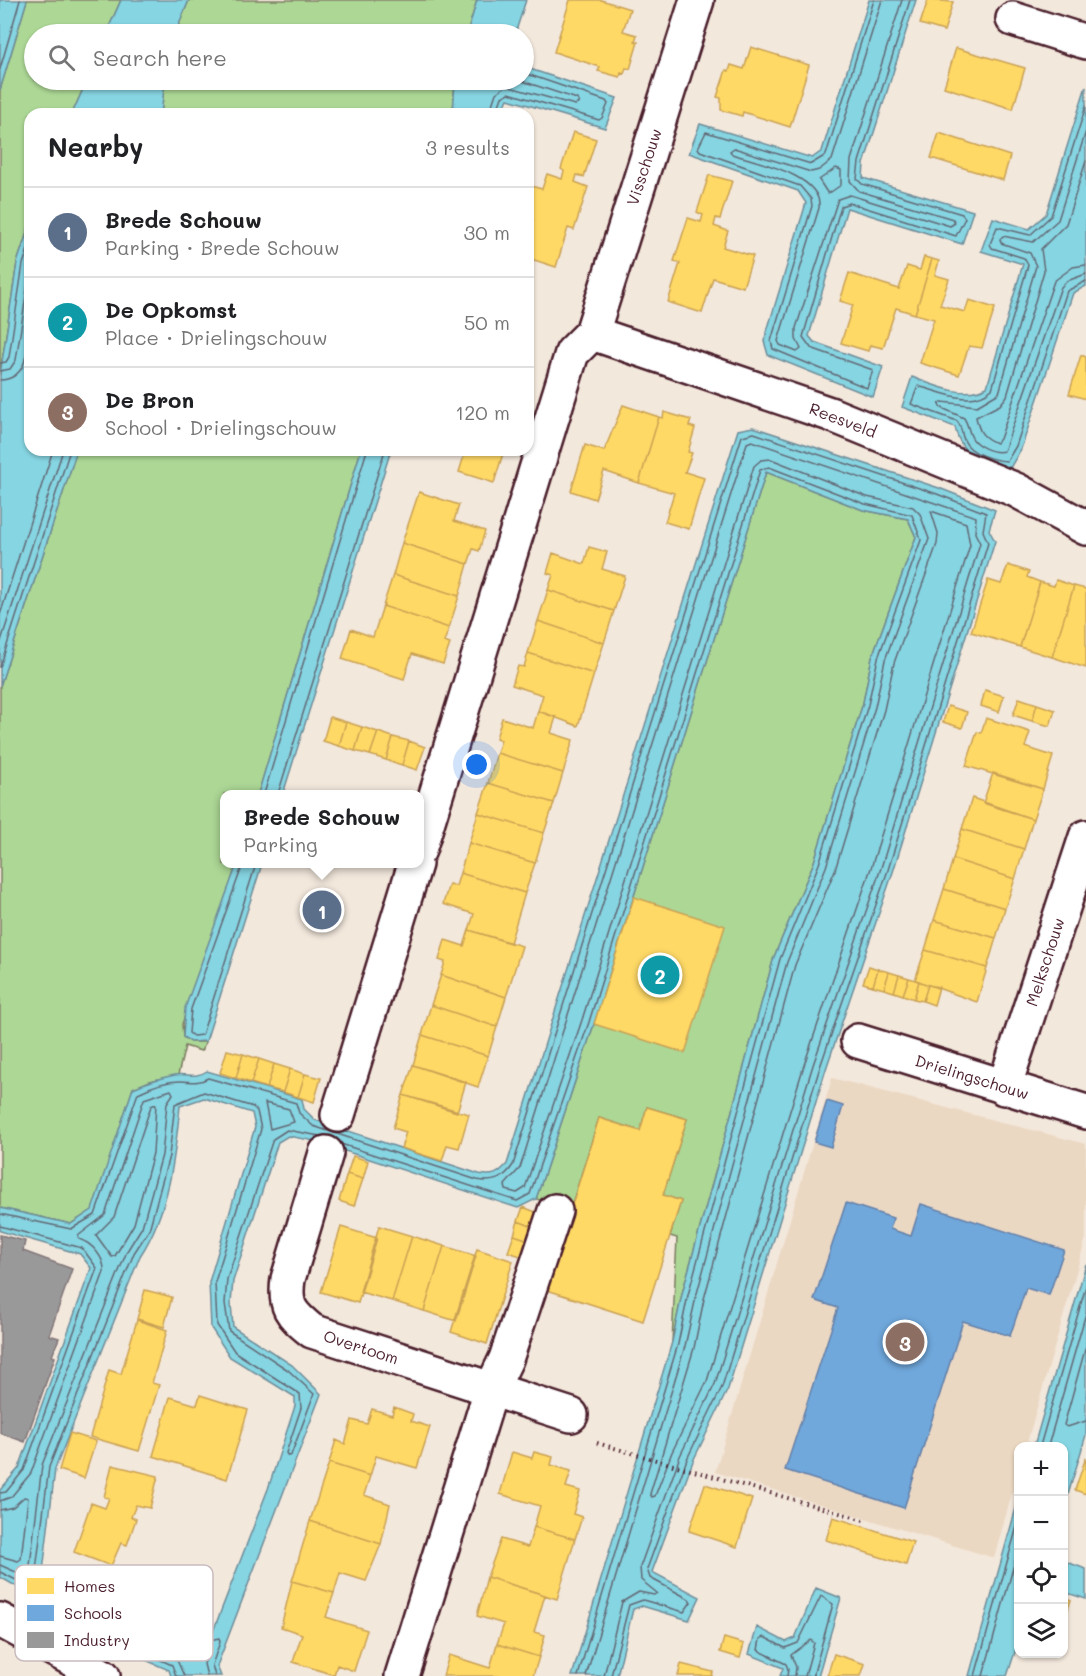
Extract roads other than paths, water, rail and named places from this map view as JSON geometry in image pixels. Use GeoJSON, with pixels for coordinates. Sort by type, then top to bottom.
{"type":"FeatureCollection","features":[{"type":"Feature","properties":{"kind":"street","name":"Visschouw"},"geometry":{"type":"LineString","coordinates":[[592,333],[697,0]]}},
{"type":"Feature","properties":{"kind":"street"},"geometry":{"type":"LineString","coordinates":[[1013,19],[1086,42]]}},
{"type":"Feature","properties":{"kind":"street","name":"Reesveld"},"geometry":{"type":"LineString","coordinates":[[592,333],[796,401],[944,459],[1016,490],[1086,528]]}},
{"type":"Feature","properties":{"kind":"street"},"geometry":{"type":"LineString","coordinates":[[424,837],[572,353],[592,333]]}},
{"type":"Feature","properties":{"kind":"street","name":"Melkschouw"},"geometry":{"type":"LineString","coordinates":[[1004,1088],[1086,837]]}},
{"type":"Feature","properties":{"kind":"street"},"geometry":{"type":"LineString","coordinates":[[338,1115],[414,868]]}},
{"type":"Feature","properties":{"kind":"street","name":"Drielingschouw"},"geometry":{"type":"LineString","coordinates":[[858,1041],[1086,1112]]}},
{"type":"Feature","properties":{"kind":"street","name":"Overtoom"},"geometry":{"type":"LineString","coordinates":[[326,1154],[288,1279],[285,1297],[293,1316],[312,1331],[571,1415]]}},
{"type":"Feature","properties":{"kind":"street"},"geometry":{"type":"LineString","coordinates":[[402,1676],[491,1390],[506,1359],[555,1211]]}},
{"type":"Feature","properties":{"kind":"street"},"geometry":{"type":"LineString","coordinates":[[0,1620],[15,1628]]}},
{"type":"Feature","properties":{"kind":"street"},"geometry":{"type":"LineString","coordinates":[[75,1661],[103,1676]]}},
{"type":"Feature","properties":{"kind":"water"},"geometry":{"type":"Polygon","coordinates":[[[0,0],[27,0],[0,90],[0,0]]]}},
{"type":"Feature","properties":{"kind":"water"},"geometry":{"type":"Polygon","coordinates":[[[121,0],[189,0],[179,24],[110,24],[121,0]]]}},
{"type":"Feature","properties":{"kind":"water"},"geometry":{"type":"Polygon","coordinates":[[[477,0],[526,0],[518,24],[470,24],[477,0]]]}},
{"type":"Feature","properties":{"kind":"water"},"geometry":{"type":"Polygon","coordinates":[[[869,0],[916,0],[864,164],[863,178],[973,211],[962,244],[847,208],[809,336],[814,342],[883,367],[873,397],[768,355],[764,341],[806,203],[798,191],[689,153],[700,124],[812,158],[822,151],[869,0]]]}},
{"type":"Feature","properties":{"kind":"water"},"geometry":{"type":"Polygon","coordinates":[[[534,70],[617,98],[605,128],[508,99],[504,108],[453,108],[454,90],[534,90],[534,70]]]}},
{"type":"Feature","properties":{"kind":"water"},"geometry":{"type":"Polygon","coordinates":[[[1086,86],[1086,286],[1073,293],[1021,449],[1010,468],[990,464],[974,457],[962,446],[955,427],[902,407],[912,377],[950,390],[969,392],[987,387],[1023,264],[981,251],[993,218],[1029,229],[1046,214],[1086,86]]]}},
{"type":"Feature","properties":{"kind":"water"},"geometry":{"type":"Polygon","coordinates":[[[83,90],[164,90],[162,108],[75,108],[83,90]]]}},
{"type":"Feature","properties":{"kind":"water"},"geometry":{"type":"Polygon","coordinates":[[[24,242],[24,456],[75,456],[0,686],[0,375],[17,263],[24,242]]]}},
{"type":"Feature","properties":{"kind":"water"},"geometry":{"type":"Polygon","coordinates":[[[753,427],[939,488],[995,510],[989,530],[995,541],[893,872],[826,1069],[728,1389],[693,1461],[652,1572],[700,1597],[689,1620],[642,1606],[633,1609],[617,1676],[572,1676],[672,1342],[682,1294],[774,957],[814,862],[863,703],[872,657],[916,537],[908,519],[863,510],[766,472],[594,1024],[536,1199],[518,1208],[315,1141],[288,1136],[278,1142],[233,1281],[231,1303],[233,1327],[292,1365],[321,1394],[217,1666],[221,1676],[171,1676],[169,1670],[148,1661],[213,1661],[213,1631],[268,1489],[295,1406],[295,1397],[230,1357],[211,1328],[209,1282],[255,1127],[252,1113],[204,1098],[180,1106],[173,1164],[158,1221],[140,1256],[55,1469],[44,1565],[15,1565],[15,1586],[0,1577],[0,1490],[19,1468],[91,1268],[80,1254],[0,1231],[0,1208],[71,1224],[92,1210],[133,1088],[169,1076],[195,1075],[207,1071],[302,1099],[304,1109],[315,1120],[479,1174],[492,1175],[507,1164],[738,430],[753,427]]]}},
{"type":"Feature","properties":{"kind":"water"},"geometry":{"type":"Polygon","coordinates":[[[359,456],[389,456],[284,790],[259,790],[359,456]]]}},
{"type":"Feature","properties":{"kind":"water"},"geometry":{"type":"Polygon","coordinates":[[[236,868],[261,868],[206,1041],[191,1042],[183,1037],[185,1008],[236,868]]]}},
{"type":"Feature","properties":{"kind":"water"},"geometry":{"type":"Polygon","coordinates":[[[1086,1264],[1086,1435],[1068,1495],[1068,1442],[1035,1442],[1086,1264]]]}},
{"type":"Feature","properties":{"kind":"water"},"geometry":{"type":"Polygon","coordinates":[[[1014,1515],[1014,1655],[1007,1676],[969,1676],[1014,1515]]]}},
{"type":"Feature","properties":{"kind":"water"},"geometry":{"type":"Polygon","coordinates":[[[1068,1562],[1086,1569],[1086,1599],[1068,1593],[1068,1562]]]}},
{"type":"Feature","properties":{"kind":"water"},"geometry":{"type":"Polygon","coordinates":[[[816,1588],[841,1598],[818,1676],[780,1676],[783,1668],[749,1654],[757,1627],[786,1642],[795,1638],[816,1588]]]}},
{"type":"Feature","properties":{"kind":"place","name":"Brede Schouw"},"geometry":{"type":"Point","coordinates":[322,910]}},
{"type":"Feature","properties":{"kind":"place","name":"De Opkomst"},"geometry":{"type":"Point","coordinates":[660,975]}},
{"type":"Feature","properties":{"kind":"place","name":"De Bron"},"geometry":{"type":"Point","coordinates":[905,1342]}}]}
